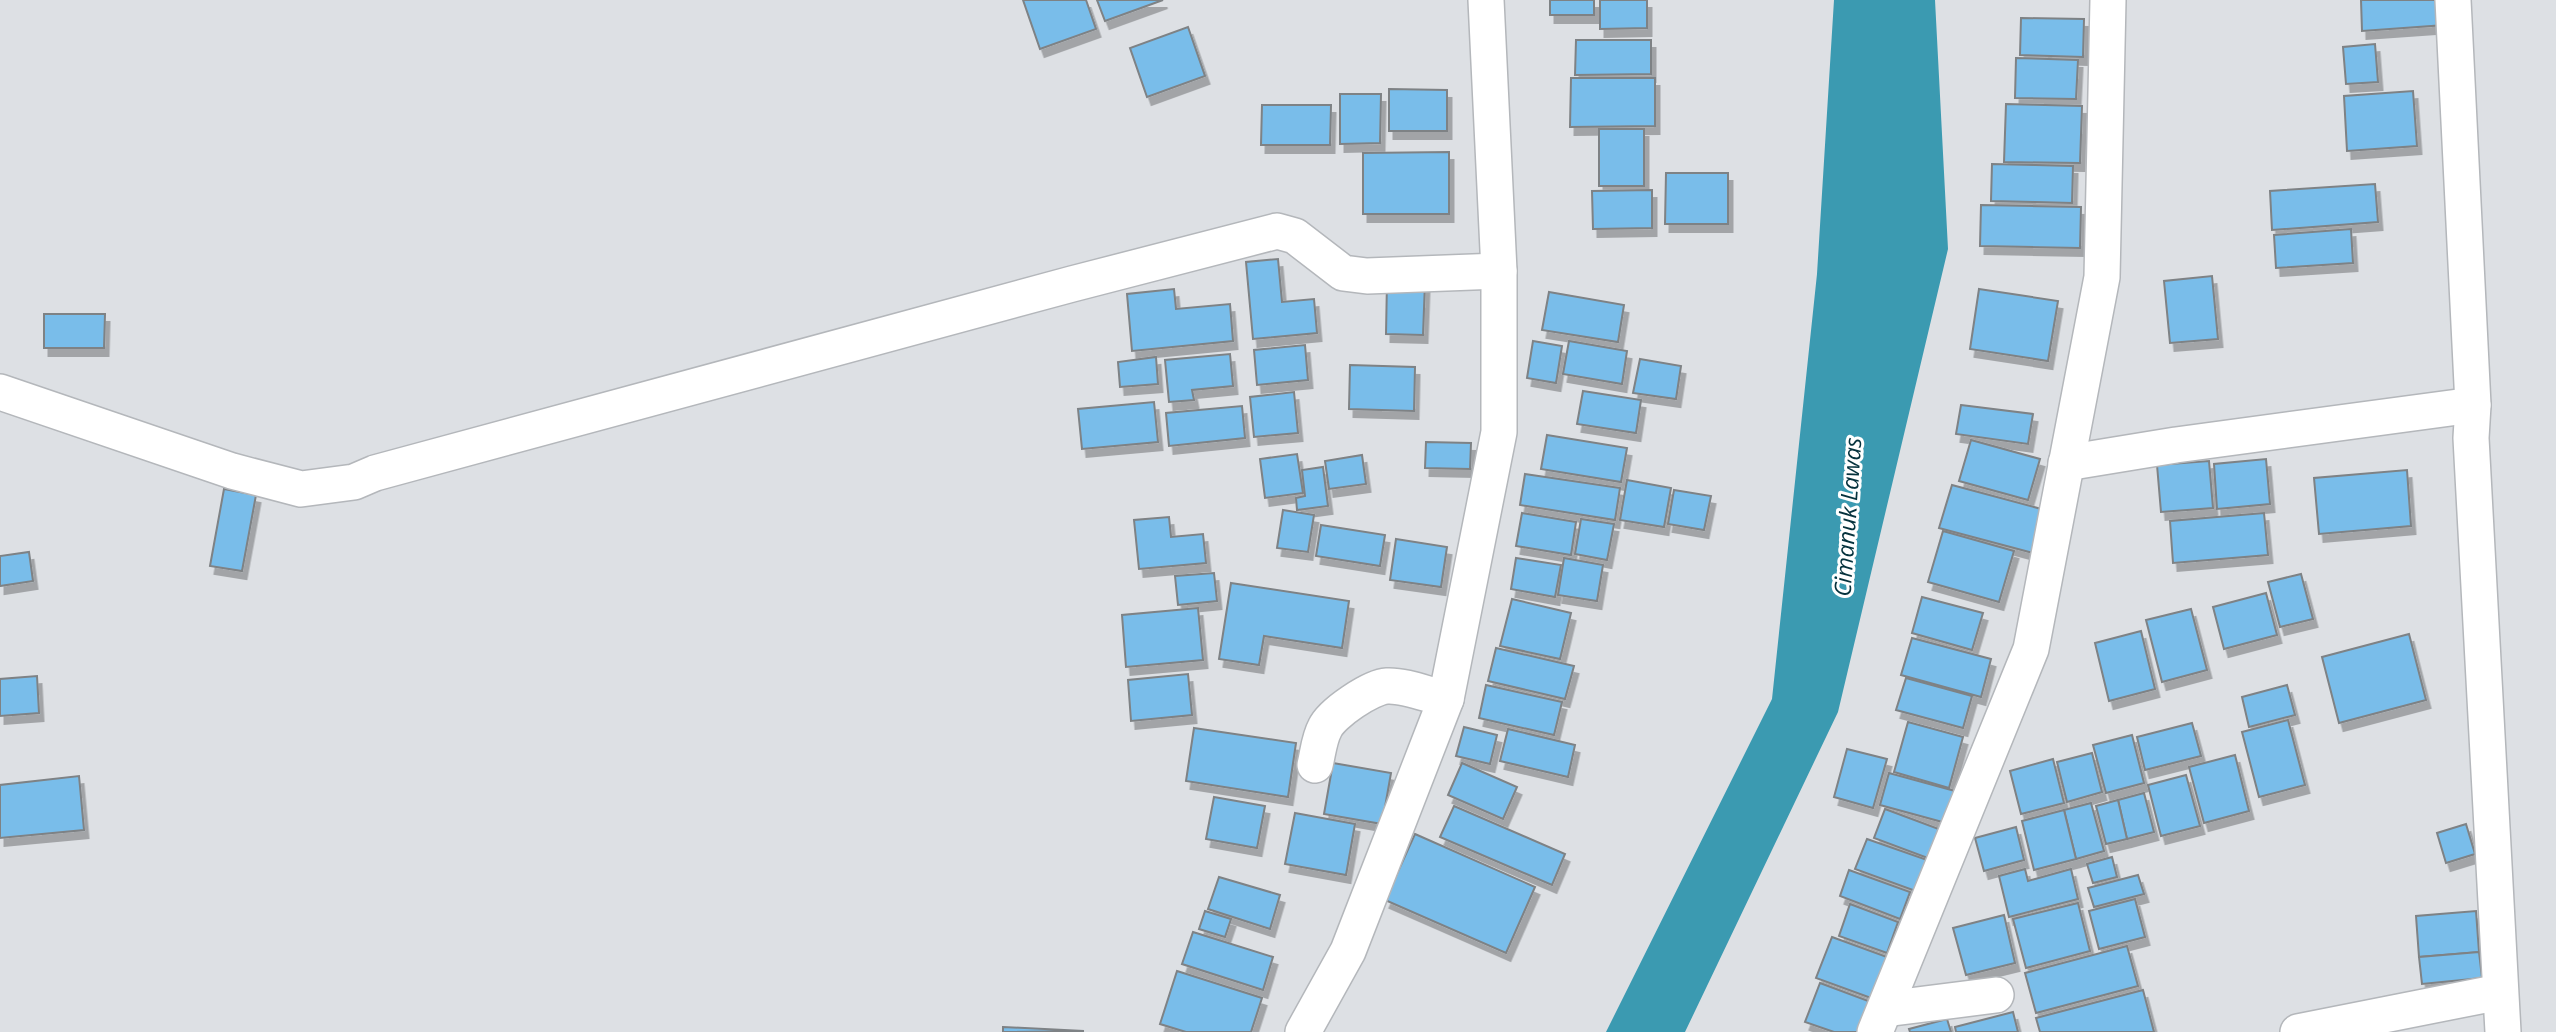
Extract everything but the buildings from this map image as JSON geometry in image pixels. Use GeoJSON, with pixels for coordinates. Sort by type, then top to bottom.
{"type":"FeatureCollection","features":[{"type":"Feature","properties":{"kind":"street"},"geometry":{"type":"LineString","coordinates":[[1303,1032],[1348,951],[1446,699],[1499,432],[1499,271],[1486,0]]}},
{"type":"Feature","properties":{"kind":"street"},"geometry":{"type":"LineString","coordinates":[[1880,1020],[2031,649],[2102,277],[2108,0]]}},
{"type":"Feature","properties":{"kind":"street"},"geometry":{"type":"LineString","coordinates":[[2453,0],[2473,405],[2471,438],[2503,1032]]}},
{"type":"Feature","properties":{"kind":"street"},"geometry":{"type":"LineString","coordinates":[[0,392],[232,471],[301,489],[354,482],[375,473],[1277,231],[1295,236],[1343,273],[1367,276],[1499,271]]}},
{"type":"Feature","properties":{"kind":"street"},"geometry":{"type":"LineString","coordinates":[[2066,463],[2176,445],[2473,405]]}},
{"type":"Feature","properties":{"kind":"street"},"geometry":{"type":"LineString","coordinates":[[1315,765],[1325,726],[1357,699],[1379,688],[1396,687],[1446,699]]}},
{"type":"Feature","properties":{"kind":"street"},"geometry":{"type":"LineString","coordinates":[[2298,1032],[2500,992]]}},
{"type":"Feature","properties":{"kind":"street"},"geometry":{"type":"LineString","coordinates":[[1880,1020],[1996,995]]}},
{"type":"Feature","properties":{"kind":"water","name":"Cimanuk Lawas"},"geometry":{"type":"Polygon","coordinates":[[[1834,0],[1935,0],[1948,249],[1838,712],[1685,1032],[1606,1032],[1772,699],[1817,274],[1834,0]]]}}]}
